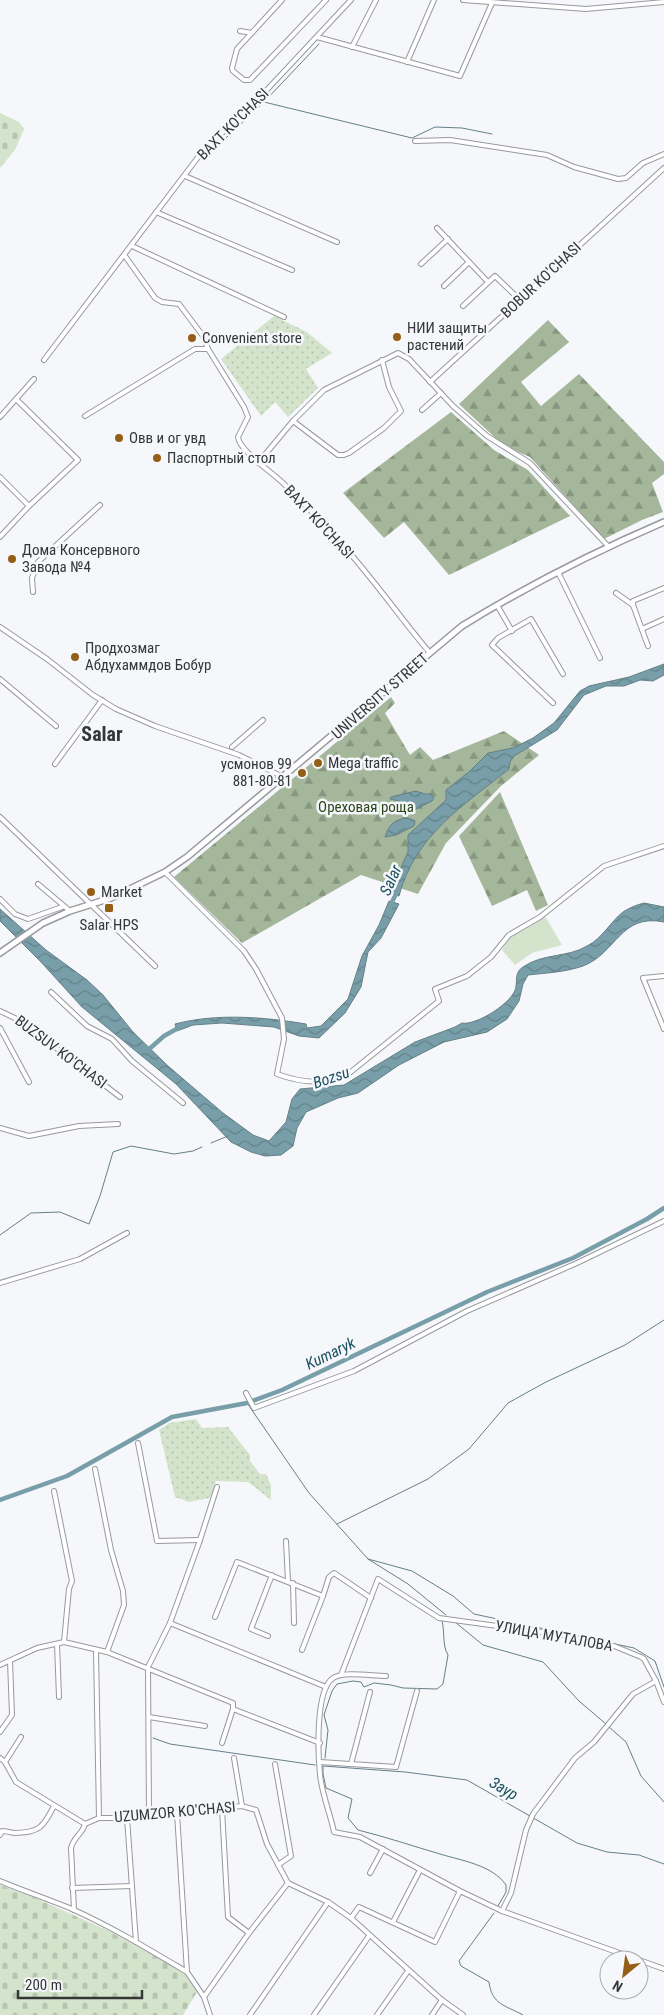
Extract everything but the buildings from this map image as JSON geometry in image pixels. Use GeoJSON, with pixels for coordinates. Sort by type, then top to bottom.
{"type":"FeatureCollection","features":[{"type":"Feature","properties":{"kind":"main road","name":"UNIVERSITY STREET"},"geometry":{"type":"LineString","coordinates":[[0,953],[35,928],[70,911],[111,898],[165,872],[196,850],[283,778],[449,635],[497,604],[608,546],[664,522]]}},
{"type":"Feature","properties":{"kind":"street"},"geometry":{"type":"LineString","coordinates":[[282,0],[237,49],[232,68],[233,71],[248,80],[326,0]]}},
{"type":"Feature","properties":{"kind":"street","name":"BAXT KO'CHASI"},"geometry":{"type":"LineString","coordinates":[[44,360],[125,256],[202,152],[262,95],[351,0]]}},
{"type":"Feature","properties":{"kind":"street"},"geometry":{"type":"LineString","coordinates":[[352,47],[376,0]]}},
{"type":"Feature","properties":{"kind":"street"},"geometry":{"type":"LineString","coordinates":[[407,62],[434,0]]}},
{"type":"Feature","properties":{"kind":"street"},"geometry":{"type":"LineString","coordinates":[[463,0],[586,9],[664,2]]}},
{"type":"Feature","properties":{"kind":"street"},"geometry":{"type":"LineString","coordinates":[[317,37],[460,76],[492,3]]}},
{"type":"Feature","properties":{"kind":"street"},"geometry":{"type":"LineString","coordinates":[[240,31],[252,33]]}},
{"type":"Feature","properties":{"kind":"street"},"geometry":{"type":"LineString","coordinates":[[415,141],[450,140],[546,155],[574,167],[618,179],[626,178],[643,163],[664,154]]}},
{"type":"Feature","properties":{"kind":"street","name":"BOBUR KO'CHASI"},"geometry":{"type":"LineString","coordinates":[[430,382],[664,168]]}},
{"type":"Feature","properties":{"kind":"street"},"geometry":{"type":"LineString","coordinates":[[185,176],[337,242]]}},
{"type":"Feature","properties":{"kind":"street"},"geometry":{"type":"LineString","coordinates":[[156,212],[292,270]]}},
{"type":"Feature","properties":{"kind":"street"},"geometry":{"type":"LineString","coordinates":[[437,228],[488,282]]}},
{"type":"Feature","properties":{"kind":"street"},"geometry":{"type":"LineString","coordinates":[[422,264],[448,240]]}},
{"type":"Feature","properties":{"kind":"street"},"geometry":{"type":"LineString","coordinates":[[132,246],[284,317]]}},
{"type":"Feature","properties":{"kind":"street","name":"BAXT KO'CHASI"},"geometry":{"type":"LineString","coordinates":[[125,256],[155,298],[162,302],[179,304],[203,336],[208,349],[244,407],[248,417],[238,435],[238,442],[258,463],[274,474],[324,523],[430,653]]}},
{"type":"Feature","properties":{"kind":"street"},"geometry":{"type":"LineString","coordinates":[[444,286],[469,262]]}},
{"type":"Feature","properties":{"kind":"street"},"geometry":{"type":"LineString","coordinates":[[463,306],[494,276],[520,300]]}},
{"type":"Feature","properties":{"kind":"street"},"geometry":{"type":"LineString","coordinates":[[85,416],[195,350],[208,349]]}},
{"type":"Feature","properties":{"kind":"street"},"geometry":{"type":"LineString","coordinates":[[258,463],[293,421],[324,390],[398,353],[403,355],[487,436],[530,463],[608,546]]}},
{"type":"Feature","properties":{"kind":"street"},"geometry":{"type":"LineString","coordinates":[[293,421],[338,455],[349,453],[384,428],[401,411],[388,387],[382,360]]}},
{"type":"Feature","properties":{"kind":"street"},"geometry":{"type":"LineString","coordinates":[[0,417],[34,379]]}},
{"type":"Feature","properties":{"kind":"street"},"geometry":{"type":"LineString","coordinates":[[422,410],[441,393]]}},
{"type":"Feature","properties":{"kind":"street"},"geometry":{"type":"LineString","coordinates":[[0,537],[29,506],[78,460],[16,399]]}},
{"type":"Feature","properties":{"kind":"street"},"geometry":{"type":"LineString","coordinates":[[0,477],[29,506]]}},
{"type":"Feature","properties":{"kind":"street"},"geometry":{"type":"LineString","coordinates":[[34,592],[32,578],[38,562],[100,505]]}},
{"type":"Feature","properties":{"kind":"street"},"geometry":{"type":"LineString","coordinates":[[558,572],[600,658]]}},
{"type":"Feature","properties":{"kind":"street"},"geometry":{"type":"LineString","coordinates":[[633,605],[633,601],[664,588]]}},
{"type":"Feature","properties":{"kind":"street"},"geometry":{"type":"LineString","coordinates":[[616,593],[633,605],[648,646]]}},
{"type":"Feature","properties":{"kind":"street"},"geometry":{"type":"LineString","coordinates":[[497,604],[512,631]]}},
{"type":"Feature","properties":{"kind":"street"},"geometry":{"type":"LineString","coordinates":[[553,703],[492,645],[531,619],[563,674]]}},
{"type":"Feature","properties":{"kind":"street"},"geometry":{"type":"LineString","coordinates":[[642,629],[664,619]]}},
{"type":"Feature","properties":{"kind":"street"},"geometry":{"type":"LineString","coordinates":[[0,627],[102,700],[137,718],[239,756],[283,778]]}},
{"type":"Feature","properties":{"kind":"street"},"geometry":{"type":"LineString","coordinates":[[0,679],[56,726]]}},
{"type":"Feature","properties":{"kind":"street"},"geometry":{"type":"LineString","coordinates":[[54,764],[102,700]]}},
{"type":"Feature","properties":{"kind":"street"},"geometry":{"type":"LineString","coordinates":[[232,747],[263,720]]}},
{"type":"Feature","properties":{"kind":"street"},"geometry":{"type":"LineString","coordinates":[[0,817],[155,966]]}},
{"type":"Feature","properties":{"kind":"street"},"geometry":{"type":"LineString","coordinates":[[165,872],[244,951],[256,969],[282,1018],[284,1039],[277,1074],[309,1083],[332,1081],[347,1075],[439,1001],[435,989],[467,976],[491,957],[509,935],[540,917],[604,866],[664,846]]}},
{"type":"Feature","properties":{"kind":"street"},"geometry":{"type":"LineString","coordinates":[[38,884],[62,907],[70,911]]}},
{"type":"Feature","properties":{"kind":"street"},"geometry":{"type":"LineString","coordinates":[[0,899],[15,914],[28,919],[62,907]]}},
{"type":"Feature","properties":{"kind":"street"},"geometry":{"type":"LineString","coordinates":[[664,976],[643,978],[664,1028]]}},
{"type":"Feature","properties":{"kind":"street"},"geometry":{"type":"LineString","coordinates":[[51,992],[87,1026],[112,1039],[132,1061],[183,1103]]}},
{"type":"Feature","properties":{"kind":"street","name":"BUZSUV KO'CHASI"},"geometry":{"type":"LineString","coordinates":[[0,1011],[21,1021],[120,1096]]}},
{"type":"Feature","properties":{"kind":"street"},"geometry":{"type":"LineString","coordinates":[[0,1028],[29,1082]]}},
{"type":"Feature","properties":{"kind":"street"},"geometry":{"type":"LineString","coordinates":[[0,1128],[29,1136],[79,1126],[118,1124]]}},
{"type":"Feature","properties":{"kind":"street"},"geometry":{"type":"LineString","coordinates":[[246,1393],[254,1408],[354,1370],[467,1311],[577,1263],[664,1221]]}},
{"type":"Feature","properties":{"kind":"street"},"geometry":{"type":"LineString","coordinates":[[0,1283],[80,1259],[126,1233]]}},
{"type":"Feature","properties":{"kind":"street"},"geometry":{"type":"LineString","coordinates":[[138,1443],[157,1541],[200,1540]]}},
{"type":"Feature","properties":{"kind":"street"},"geometry":{"type":"LineString","coordinates":[[96,1469],[111,1550],[123,1591],[124,1605],[107,1652]]}},
{"type":"Feature","properties":{"kind":"street"},"geometry":{"type":"LineString","coordinates":[[150,1815],[148,1667],[170,1623],[217,1487]]}},
{"type":"Feature","properties":{"kind":"street"},"geometry":{"type":"LineString","coordinates":[[54,1491],[72,1581],[69,1589],[64,1642]]}},
{"type":"Feature","properties":{"kind":"street"},"geometry":{"type":"LineString","coordinates":[[286,1541],[288,1581]]}},
{"type":"Feature","properties":{"kind":"street"},"geometry":{"type":"LineString","coordinates":[[215,1617],[236,1562],[322,1596]]}},
{"type":"Feature","properties":{"kind":"street"},"geometry":{"type":"LineString","coordinates":[[302,1650],[329,1577],[334,1573],[371,1598],[341,1675]]}},
{"type":"Feature","properties":{"kind":"street"},"geometry":{"type":"LineString","coordinates":[[268,1636],[251,1629],[272,1575]]}},
{"type":"Feature","properties":{"kind":"street","name":"УЛИЦА МУТАЛОВА"},"geometry":{"type":"LineString","coordinates":[[371,1598],[378,1579],[439,1618],[564,1635],[578,1641],[614,1646],[644,1659],[656,1681],[664,1702]]}},
{"type":"Feature","properties":{"kind":"street"},"geometry":{"type":"LineString","coordinates":[[293,1583],[294,1623]]}},
{"type":"Feature","properties":{"kind":"street"},"geometry":{"type":"LineString","coordinates":[[170,1623],[326,1687]]}},
{"type":"Feature","properties":{"kind":"street"},"geometry":{"type":"LineString","coordinates":[[0,1665],[37,1648],[64,1642],[107,1652],[233,1703],[233,1709],[222,1743]]}},
{"type":"Feature","properties":{"kind":"street"},"geometry":{"type":"LineString","coordinates":[[57,1644],[59,1697]]}},
{"type":"Feature","properties":{"kind":"street"},"geometry":{"type":"LineString","coordinates":[[96,1650],[99,1818]]}},
{"type":"Feature","properties":{"kind":"street"},"geometry":{"type":"LineString","coordinates":[[0,1732],[12,1715],[10,1661]]}},
{"type":"Feature","properties":{"kind":"street"},"geometry":{"type":"LineString","coordinates":[[386,1676],[341,1675],[331,1679],[326,1687],[318,1714],[320,1776],[334,1832],[360,1837],[460,1891],[502,1911],[611,1950]]}},
{"type":"Feature","properties":{"kind":"street"},"geometry":{"type":"LineString","coordinates":[[502,1911],[511,1893],[533,1814],[575,1758],[594,1742],[634,1694],[656,1681]]}},
{"type":"Feature","properties":{"kind":"street"},"geometry":{"type":"LineString","coordinates":[[320,1762],[396,1767],[416,1691]]}},
{"type":"Feature","properties":{"kind":"street"},"geometry":{"type":"LineString","coordinates":[[351,1764],[370,1692]]}},
{"type":"Feature","properties":{"kind":"street"},"geometry":{"type":"LineString","coordinates":[[233,1709],[320,1743]]}},
{"type":"Feature","properties":{"kind":"street"},"geometry":{"type":"LineString","coordinates":[[149,1717],[206,1726]]}},
{"type":"Feature","properties":{"kind":"street"},"geometry":{"type":"LineString","coordinates":[[5,1762],[21,1737]]}},
{"type":"Feature","properties":{"kind":"street"},"geometry":{"type":"LineString","coordinates":[[0,1758],[5,1762],[16,1782],[85,1824],[83,1831],[74,1839],[71,1848],[74,1910]]}},
{"type":"Feature","properties":{"kind":"street"},"geometry":{"type":"LineString","coordinates":[[234,1758],[242,1806]]}},
{"type":"Feature","properties":{"kind":"street"},"geometry":{"type":"LineString","coordinates":[[275,1764],[292,1856],[278,1865]]}},
{"type":"Feature","properties":{"kind":"street"},"geometry":{"type":"LineString","coordinates":[[0,1835],[2,1831],[12,1833],[38,1829],[43,1826],[54,1806]]}},
{"type":"Feature","properties":{"kind":"street","name":"UZUMZOR KO'CHASI"},"geometry":{"type":"LineString","coordinates":[[85,1824],[99,1818],[127,1818],[242,1806],[256,1810],[267,1844],[288,1883]]}},
{"type":"Feature","properties":{"kind":"street"},"geometry":{"type":"LineString","coordinates":[[222,1809],[228,1917],[249,1933]]}},
{"type":"Feature","properties":{"kind":"street"},"geometry":{"type":"LineString","coordinates":[[177,1813],[187,1972]]}},
{"type":"Feature","properties":{"kind":"street"},"geometry":{"type":"LineString","coordinates":[[127,1818],[136,1942]]}},
{"type":"Feature","properties":{"kind":"street"},"geometry":{"type":"LineString","coordinates":[[370,1873],[383,1850]]}},
{"type":"Feature","properties":{"kind":"street"},"geometry":{"type":"LineString","coordinates":[[393,1922],[420,1870]]}},
{"type":"Feature","properties":{"kind":"street"},"geometry":{"type":"LineString","coordinates":[[0,1881],[23,1891],[40,1895],[74,1910],[136,1942],[187,1972],[204,1997],[210,2015]]}},
{"type":"Feature","properties":{"kind":"street"},"geometry":{"type":"LineString","coordinates":[[204,1997],[249,1933],[288,1883],[328,1902],[351,1918],[408,1971],[463,2015]]}},
{"type":"Feature","properties":{"kind":"street"},"geometry":{"type":"LineString","coordinates":[[72,1888],[132,1886]]}},
{"type":"Feature","properties":{"kind":"street"},"geometry":{"type":"LineString","coordinates":[[351,1918],[359,1907],[435,1942],[460,1891]]}},
{"type":"Feature","properties":{"kind":"street"},"geometry":{"type":"LineString","coordinates":[[250,2015],[328,1902]]}},
{"type":"Feature","properties":{"kind":"street"},"geometry":{"type":"LineString","coordinates":[[314,2015],[369,1936]]}},
{"type":"Feature","properties":{"kind":"street"},"geometry":{"type":"LineString","coordinates":[[649,1964],[664,1969]]}},
{"type":"Feature","properties":{"kind":"street"},"geometry":{"type":"LineString","coordinates":[[377,2015],[408,1971]]}},
{"type":"Feature","properties":{"kind":"street"},"geometry":{"type":"LineString","coordinates":[[432,2015],[442,2000]]}},
{"type":"Feature","properties":{"kind":"green space"},"geometry":{"type":"Polygon","coordinates":[[[0,113],[19,122],[24,129],[15,150],[0,168],[0,113]]]}},
{"type":"Feature","properties":{"kind":"green space"},"geometry":{"type":"Polygon","coordinates":[[[274,316],[307,332],[332,353],[306,369],[318,388],[288,417],[275,402],[261,416],[221,359],[274,316]]]}},
{"type":"Feature","properties":{"kind":"green space"},"geometry":{"type":"Polygon","coordinates":[[[548,320],[569,342],[521,382],[541,406],[579,374],[664,462],[664,474],[652,483],[663,512],[604,539],[530,457],[504,446],[459,404],[548,320]]]}},
{"type":"Feature","properties":{"kind":"green space"},"geometry":{"type":"Polygon","coordinates":[[[451,412],[494,450],[528,470],[570,516],[449,575],[404,522],[384,538],[343,493],[451,412]]]}},
{"type":"Feature","properties":{"kind":"green space","name":"Ореховая роща"},"geometry":{"type":"Polygon","coordinates":[[[391,697],[395,703],[385,713],[410,755],[420,747],[433,760],[504,731],[539,755],[501,786],[446,843],[418,894],[361,875],[242,943],[174,877],[391,697]]]}},
{"type":"Feature","properties":{"kind":"green space"},"geometry":{"type":"Polygon","coordinates":[[[500,792],[548,905],[536,911],[527,890],[492,906],[459,836],[500,792]]]}},
{"type":"Feature","properties":{"kind":"green space"},"geometry":{"type":"Polygon","coordinates":[[[545,916],[562,945],[532,953],[515,965],[502,950],[510,936],[545,916]]]}},
{"type":"Feature","properties":{"kind":"green space"},"geometry":{"type":"Polygon","coordinates":[[[196,1419],[202,1428],[228,1427],[250,1455],[250,1461],[260,1474],[266,1474],[271,1485],[271,1500],[248,1482],[216,1481],[210,1498],[189,1502],[175,1497],[159,1430],[169,1423],[196,1419]]]}},
{"type":"Feature","properties":{"kind":"green space"},"geometry":{"type":"Polygon","coordinates":[[[0,1885],[31,1896],[107,1930],[183,1972],[197,1992],[183,2015],[0,2015],[0,1885]]]}},
{"type":"Feature","properties":{"kind":"water","name":"Salar"},"geometry":{"type":"Polygon","coordinates":[[[664,664],[664,675],[653,681],[640,680],[624,686],[606,686],[584,695],[557,730],[514,756],[510,762],[509,769],[458,809],[443,824],[416,856],[406,875],[399,896],[392,894],[393,885],[408,852],[408,835],[446,800],[446,790],[470,771],[488,753],[513,748],[533,738],[554,723],[580,691],[589,686],[629,677],[664,664]]]}},
{"type":"Feature","properties":{"kind":"water"},"geometry":{"type":"Polygon","coordinates":[[[416,791],[431,794],[434,798],[432,801],[408,813],[404,813],[399,801],[390,799],[391,797],[416,791]]]}},
{"type":"Feature","properties":{"kind":"water"},"geometry":{"type":"Polygon","coordinates":[[[408,818],[415,821],[414,826],[396,835],[385,837],[393,823],[408,818]]]}},
{"type":"Feature","properties":{"kind":"water","name":"Salar"},"geometry":{"type":"Polygon","coordinates":[[[389,901],[399,904],[381,938],[368,952],[361,987],[345,1013],[319,1038],[299,1036],[274,1027],[222,1023],[193,1025],[177,1031],[175,1024],[224,1017],[257,1018],[306,1024],[307,1028],[321,1026],[348,999],[362,956],[379,925],[389,901]]]}},
{"type":"Feature","properties":{"kind":"water","name":"Bozsu"},"geometry":{"type":"Polygon","coordinates":[[[644,903],[664,907],[664,922],[649,921],[638,923],[628,929],[594,960],[583,966],[563,971],[528,975],[523,984],[519,1001],[507,1019],[487,1032],[444,1042],[399,1065],[358,1093],[338,1098],[306,1112],[297,1128],[293,1146],[281,1155],[265,1156],[251,1152],[231,1142],[176,1084],[82,1007],[0,921],[0,909],[46,950],[87,980],[103,995],[133,1032],[168,1066],[223,1113],[253,1135],[269,1141],[286,1122],[292,1099],[300,1089],[344,1085],[415,1042],[462,1023],[476,1021],[485,1017],[502,1006],[514,993],[520,969],[539,960],[579,950],[593,943],[623,912],[644,903]]]}},
{"type":"Feature","properties":{"kind":"waterway"},"geometry":{"type":"LineString","coordinates":[[209,154],[264,102],[319,44]]}},
{"type":"Feature","properties":{"kind":"waterway"},"geometry":{"type":"LineString","coordinates":[[264,102],[412,138],[435,127],[462,128],[492,134]]}},
{"type":"Feature","properties":{"kind":"waterway","name":"Salar"},"geometry":{"type":"LineString","coordinates":[[390,906],[398,890]]}},
{"type":"Feature","properties":{"kind":"waterway","name":"Salar"},"geometry":{"type":"LineString","coordinates":[[147,1051],[164,1036],[180,1027]]}},
{"type":"Feature","properties":{"kind":"waterway"},"geometry":{"type":"LineString","coordinates":[[211,1143],[228,1136]]}},
{"type":"Feature","properties":{"kind":"waterway"},"geometry":{"type":"LineString","coordinates":[[0,1235],[31,1213],[60,1212],[89,1224],[100,1196],[113,1152],[131,1146],[174,1154],[193,1151],[202,1147]]}},
{"type":"Feature","properties":{"kind":"waterway","name":"Kumaryk"},"geometry":{"type":"LineString","coordinates":[[0,1500],[67,1476],[172,1417],[247,1403],[282,1390],[487,1292],[573,1258],[664,1208]]}},
{"type":"Feature","properties":{"kind":"waterway"},"geometry":{"type":"LineString","coordinates":[[337,1524],[428,1479],[469,1449],[508,1403],[546,1382],[625,1345],[664,1320]]}},
{"type":"Feature","properties":{"kind":"waterway"},"geometry":{"type":"LineString","coordinates":[[247,1403],[309,1493],[368,1559],[408,1584],[446,1615]]}},
{"type":"Feature","properties":{"kind":"waterway"},"geometry":{"type":"LineString","coordinates":[[368,1559],[412,1571],[453,1596],[474,1614],[634,1648],[655,1661],[664,1687]]}},
{"type":"Feature","properties":{"kind":"waterway"},"geometry":{"type":"LineString","coordinates":[[325,1758],[328,1730],[324,1715],[332,1691],[337,1684],[353,1681],[361,1682],[364,1687],[374,1683],[403,1688],[437,1689],[443,1684],[448,1655],[445,1647],[442,1621]]}},
{"type":"Feature","properties":{"kind":"waterway"},"geometry":{"type":"LineString","coordinates":[[455,1622],[483,1645],[543,1662],[579,1701],[606,1724]]}},
{"type":"Feature","properties":{"kind":"waterway"},"geometry":{"type":"LineString","coordinates":[[609,1727],[626,1742],[641,1776],[664,1802]]}},
{"type":"Feature","properties":{"kind":"waterway","name":"Заур"},"geometry":{"type":"LineString","coordinates":[[153,1738],[170,1744],[315,1765]]}},
{"type":"Feature","properties":{"kind":"waterway","name":"Заур"},"geometry":{"type":"LineString","coordinates":[[498,1906],[506,1892],[506,1885],[500,1878],[485,1868],[358,1830],[348,1818],[352,1799],[326,1788],[323,1766],[405,1772],[467,1780],[577,1843],[607,1852],[639,1855],[664,1864]]}},
{"type":"Feature","properties":{"kind":"waterway"},"geometry":{"type":"LineString","coordinates":[[494,1913],[459,1961],[461,1966],[489,1982],[496,2000],[523,2015]]}},
{"type":"Feature","properties":{"kind":"place","name":"НИИ защиты растений"},"geometry":{"type":"Point","coordinates":[397,337]}},
{"type":"Feature","properties":{"kind":"place","name":"Convenient store"},"geometry":{"type":"Point","coordinates":[192,338]}},
{"type":"Feature","properties":{"kind":"place","name":"Овв и ог увд"},"geometry":{"type":"Point","coordinates":[119,438]}},
{"type":"Feature","properties":{"kind":"place","name":"Паспортный стол"},"geometry":{"type":"Point","coordinates":[157,458]}},
{"type":"Feature","properties":{"kind":"place","name":"Дома Консервного Завода №4"},"geometry":{"type":"Point","coordinates":[12,559]}},
{"type":"Feature","properties":{"kind":"place","name":"Продхозмаг Абдухаммдов Бобур"},"geometry":{"type":"Point","coordinates":[75,657]}},
{"type":"Feature","properties":{"kind":"place","name":"Mega traffic"},"geometry":{"type":"Point","coordinates":[318,763]}},
{"type":"Feature","properties":{"kind":"place","name":"усмонов 99 881-80-81"},"geometry":{"type":"Point","coordinates":[302,773]}},
{"type":"Feature","properties":{"kind":"place","name":"Market"},"geometry":{"type":"Point","coordinates":[91,892]}},
{"type":"Feature","properties":{"kind":"place","name":"Salar HPS"},"geometry":{"type":"Point","coordinates":[109,908]}},
{"type":"Feature","properties":{"kind":"district","name":"Salar"},"geometry":{"type":"Point","coordinates":[102,734]}}]}
